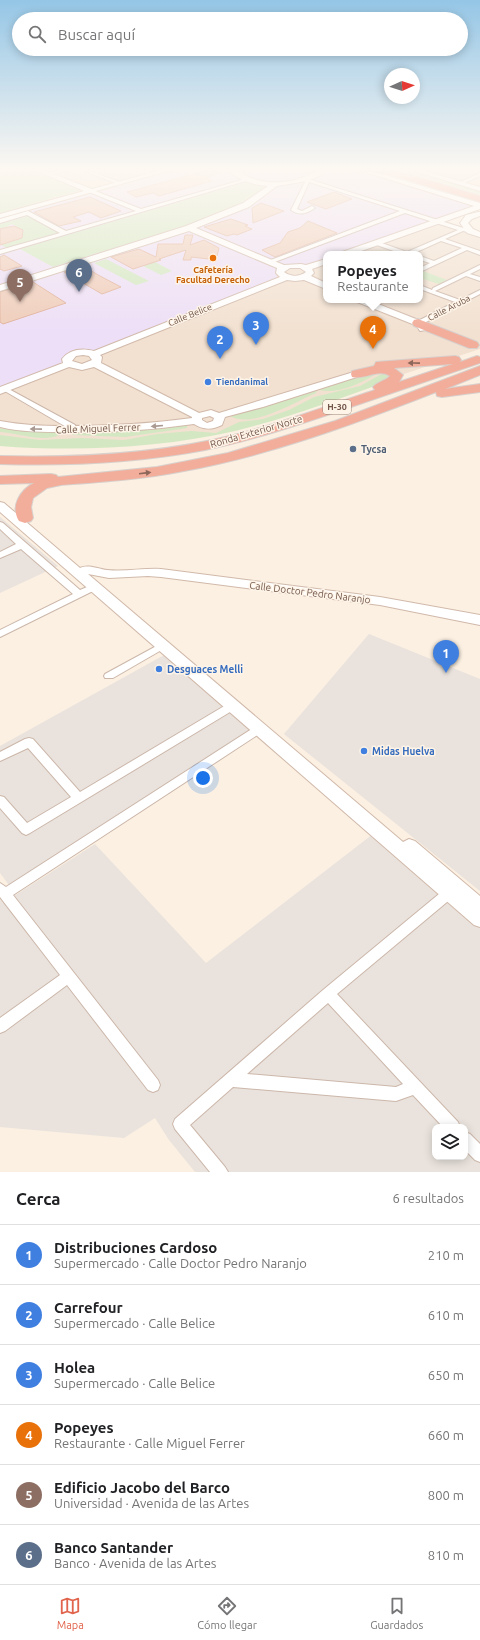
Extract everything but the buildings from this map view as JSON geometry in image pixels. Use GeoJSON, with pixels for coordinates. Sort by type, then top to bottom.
{"type":"FeatureCollection","features":[{"type":"Feature","properties":{"kind":"highway"},"geometry":{"type":"LineString","coordinates":[[420,327],[478,350]]}},
{"type":"Feature","properties":{"kind":"highway"},"geometry":{"type":"LineString","coordinates":[[357,374],[384,365],[456,360],[478,350]]}},
{"type":"Feature","properties":{"kind":"highway"},"geometry":{"type":"LineString","coordinates":[[401,386],[478,350]]}},
{"type":"Feature","properties":{"kind":"highway","name":"Ronda Exterior Norte"},"geometry":{"type":"LineString","coordinates":[[0,460],[73,460],[193,452],[275,427],[480,359]]}},
{"type":"Feature","properties":{"kind":"highway"},"geometry":{"type":"LineString","coordinates":[[163,447],[265,425],[390,383],[396,378],[396,375],[393,372],[383,369],[357,374]]}},
{"type":"Feature","properties":{"kind":"highway"},"geometry":{"type":"LineString","coordinates":[[25,518],[22,510],[25,498],[41,485],[174,469],[234,456],[282,443],[382,409],[480,369]]}},
{"type":"Feature","properties":{"kind":"highway","name":"Ronda Exterior Norte"},"geometry":{"type":"LineString","coordinates":[[0,468],[75,468],[119,465],[286,434],[480,369]]}},
{"type":"Feature","properties":{"kind":"highway"},"geometry":{"type":"LineString","coordinates":[[382,409],[444,392],[480,388]]}},
{"type":"Feature","properties":{"kind":"highway"},"geometry":{"type":"LineString","coordinates":[[0,450],[91,451],[163,447],[192,444],[275,427]]}},
{"type":"Feature","properties":{"kind":"highway"},"geometry":{"type":"LineString","coordinates":[[0,480],[107,477]]}},
{"type":"Feature","properties":{"kind":"street"},"geometry":{"type":"LineString","coordinates":[[45,223],[65,233]]}},
{"type":"Feature","properties":{"kind":"street"},"geometry":{"type":"LineString","coordinates":[[1,251],[101,223]]}},
{"type":"Feature","properties":{"kind":"street"},"geometry":{"type":"LineString","coordinates":[[0,288],[202,223]]}},
{"type":"Feature","properties":{"kind":"street"},"geometry":{"type":"LineString","coordinates":[[270,262],[376,223]]}},
{"type":"Feature","properties":{"kind":"street"},"geometry":{"type":"LineString","coordinates":[[353,251],[435,223]]}},
{"type":"Feature","properties":{"kind":"street"},"geometry":{"type":"LineString","coordinates":[[439,223],[477,234]]}},
{"type":"Feature","properties":{"kind":"street"},"geometry":{"type":"LineString","coordinates":[[464,223],[467,228],[477,234]]}},
{"type":"Feature","properties":{"kind":"street"},"geometry":{"type":"LineString","coordinates":[[189,228],[284,268],[297,266],[306,268],[323,262]]}},
{"type":"Feature","properties":{"kind":"street"},"geometry":{"type":"LineString","coordinates":[[414,251],[461,230]]}},
{"type":"Feature","properties":{"kind":"street"},"geometry":{"type":"LineString","coordinates":[[440,239],[480,253]]}},
{"type":"Feature","properties":{"kind":"street"},"geometry":{"type":"LineString","coordinates":[[376,243],[399,251]]}},
{"type":"Feature","properties":{"kind":"street"},"geometry":{"type":"LineString","coordinates":[[423,269],[465,249]]}},
{"type":"Feature","properties":{"kind":"street"},"geometry":{"type":"LineString","coordinates":[[423,259],[434,264]]}},
{"type":"Feature","properties":{"kind":"street"},"geometry":{"type":"LineString","coordinates":[[435,289],[480,267]]}},
{"type":"Feature","properties":{"kind":"street"},"geometry":{"type":"LineString","coordinates":[[284,268],[280,270],[280,273],[287,277],[305,277],[323,285]]}},
{"type":"Feature","properties":{"kind":"street"},"geometry":{"type":"LineString","coordinates":[[305,277],[310,273],[310,271],[306,268]]}},
{"type":"Feature","properties":{"kind":"street"},"geometry":{"type":"LineString","coordinates":[[465,274],[480,279]]}},
{"type":"Feature","properties":{"kind":"street","name":"Calle Belice"},"geometry":{"type":"LineString","coordinates":[[94,359],[287,277]]}},
{"type":"Feature","properties":{"kind":"street"},"geometry":{"type":"LineString","coordinates":[[423,288],[460,302]]}},
{"type":"Feature","properties":{"kind":"street","name":"Calle Aruba"},"geometry":{"type":"LineString","coordinates":[[420,327],[460,302],[480,292]]}},
{"type":"Feature","properties":{"kind":"street"},"geometry":{"type":"LineString","coordinates":[[367,303],[420,327]]}},
{"type":"Feature","properties":{"kind":"street"},"geometry":{"type":"LineString","coordinates":[[69,364],[67,358],[73,354],[84,352],[197,418],[204,426],[215,425],[221,420],[218,416],[259,405],[357,374]]}},
{"type":"Feature","properties":{"kind":"street"},"geometry":{"type":"LineString","coordinates":[[3,390],[69,364],[80,367],[94,359]]}},
{"type":"Feature","properties":{"kind":"street"},"geometry":{"type":"LineString","coordinates":[[3,390],[72,427],[72,430]]}},
{"type":"Feature","properties":{"kind":"street","name":"Calle Miguel Ferrer"},"geometry":{"type":"LineString","coordinates":[[0,424],[25,429],[72,430],[148,427],[197,418]]}},
{"type":"Feature","properties":{"kind":"street"},"geometry":{"type":"LineString","coordinates":[[0,497],[25,518],[36,533],[66,564],[95,583],[111,584],[139,572]]}},
{"type":"Feature","properties":{"kind":"street"},"geometry":{"type":"LineString","coordinates":[[0,506],[85,570],[95,583],[162,646],[231,706],[256,719],[291,747],[480,908]]}},
{"type":"Feature","properties":{"kind":"street"},"geometry":{"type":"LineString","coordinates":[[0,525],[79,594]]}},
{"type":"Feature","properties":{"kind":"street"},"geometry":{"type":"LineString","coordinates":[[0,555],[22,545]]}},
{"type":"Feature","properties":{"kind":"street"},"geometry":{"type":"LineString","coordinates":[[85,570],[109,574],[139,572]]}},
{"type":"Feature","properties":{"kind":"street","name":"Calle Doctor Pedro Naranjo"},"geometry":{"type":"LineString","coordinates":[[139,572],[161,573],[352,597],[480,620]]}},
{"type":"Feature","properties":{"kind":"street"},"geometry":{"type":"LineString","coordinates":[[0,634],[79,594],[95,583]]}},
{"type":"Feature","properties":{"kind":"street"},"geometry":{"type":"LineString","coordinates":[[111,584],[145,621],[221,686],[318,780],[480,919]]}},
{"type":"Feature","properties":{"kind":"street"},"geometry":{"type":"LineString","coordinates":[[145,621],[148,628],[161,640],[162,646]]}},
{"type":"Feature","properties":{"kind":"street"},"geometry":{"type":"LineString","coordinates":[[108,676],[162,646],[171,649],[181,658],[191,661]]}},
{"type":"Feature","properties":{"kind":"street"},"geometry":{"type":"LineString","coordinates":[[221,686],[223,693],[229,698],[231,706]]}},
{"type":"Feature","properties":{"kind":"street"},"geometry":{"type":"LineString","coordinates":[[0,800],[26,830],[231,706]]}},
{"type":"Feature","properties":{"kind":"street"},"geometry":{"type":"LineString","coordinates":[[154,1085],[2,891],[256,719]]}},
{"type":"Feature","properties":{"kind":"street"},"geometry":{"type":"LineString","coordinates":[[0,757],[29,742],[79,799]]}},
{"type":"Feature","properties":{"kind":"street"},"geometry":{"type":"LineString","coordinates":[[318,780],[328,784],[343,796],[352,798]]}},
{"type":"Feature","properties":{"kind":"street"},"geometry":{"type":"LineString","coordinates":[[352,798],[355,806],[370,820],[376,831]]}},
{"type":"Feature","properties":{"kind":"street"},"geometry":{"type":"LineString","coordinates":[[429,864],[434,874],[445,883],[449,893],[480,908]]}},
{"type":"Feature","properties":{"kind":"street"},"geometry":{"type":"LineString","coordinates":[[220,1172],[180,1124],[233,1080],[328,994],[449,893]]}},
{"type":"Feature","properties":{"kind":"street"},"geometry":{"type":"LineString","coordinates":[[0,1026],[69,976]]}},
{"type":"Feature","properties":{"kind":"street"},"geometry":{"type":"LineString","coordinates":[[328,994],[450,1124]]}},
{"type":"Feature","properties":{"kind":"street"},"geometry":{"type":"LineString","coordinates":[[233,1080],[396,1094],[415,1087]]}},
{"type":"Feature","properties":{"kind":"street"},"geometry":{"type":"LineString","coordinates":[[468,1142],[480,1155]]}},
{"type":"Feature","properties":{"kind":"shaded area"},"geometry":{"type":"Polygon","coordinates":[[[0,223],[444,223],[480,235],[480,349],[227,432],[154,443],[0,443],[0,223]]]}},
{"type":"Feature","properties":{"kind":"shaded area"},"geometry":{"type":"Polygon","coordinates":[[[0,223],[426,223],[346,251],[323,251],[323,259],[308,264],[282,266],[276,271],[277,277],[275,279],[95,350],[73,351],[64,356],[63,363],[0,388],[0,223]]]}},
{"type":"Feature","properties":{"kind":"shaded area"},"geometry":{"type":"Polygon","coordinates":[[[0,517],[58,566],[0,593],[0,517]]]}},
{"type":"Feature","properties":{"kind":"shaded area"},"geometry":{"type":"Polygon","coordinates":[[[369,634],[480,679],[480,891],[284,734],[369,634]]]}},
{"type":"Feature","properties":{"kind":"shaded area"},"geometry":{"type":"Polygon","coordinates":[[[166,654],[251,729],[9,885],[0,873],[0,746],[166,654]]]}},
{"type":"Feature","properties":{"kind":"shaded area"},"geometry":{"type":"Polygon","coordinates":[[[373,834],[480,925],[480,1172],[195,1172],[169,1140],[155,1118],[124,1138],[0,1127],[0,899],[3,903],[95,844],[206,963],[373,834]]]}},
{"type":"Feature","properties":{"kind":"green space"},"geometry":{"type":"Polygon","coordinates":[[[40,223],[58,233],[7,248],[1,245],[20,239],[19,238],[23,235],[22,232],[25,231],[12,224],[3,229],[0,228],[0,224],[40,223]]]}},
{"type":"Feature","properties":{"kind":"green space"},"geometry":{"type":"Polygon","coordinates":[[[109,223],[195,223],[53,267],[20,249],[109,223]]]}},
{"type":"Feature","properties":{"kind":"green space"},"geometry":{"type":"Polygon","coordinates":[[[106,259],[149,281],[136,285],[94,263],[106,259]]]}},
{"type":"Feature","properties":{"kind":"green space"},"geometry":{"type":"Polygon","coordinates":[[[155,262],[172,271],[161,275],[143,266],[155,262]]]}},
{"type":"Feature","properties":{"kind":"green space"},"geometry":{"type":"Polygon","coordinates":[[[423,271],[447,280],[439,284],[423,279],[423,271]]]}},
{"type":"Feature","properties":{"kind":"green space"},"geometry":{"type":"Polygon","coordinates":[[[381,371],[360,383],[344,389],[335,391],[319,390],[370,373],[381,371]]]}},
{"type":"Feature","properties":{"kind":"green space"},"geometry":{"type":"Polygon","coordinates":[[[387,371],[393,374],[389,381],[274,420],[207,437],[148,445],[118,447],[58,449],[0,446],[0,435],[40,440],[81,438],[124,440],[157,434],[191,431],[216,433],[239,422],[263,419],[289,410],[314,397],[360,386],[387,371]]]}},
{"type":"Feature","properties":{"kind":"green space"},"geometry":{"type":"Polygon","coordinates":[[[317,391],[316,393],[285,408],[261,417],[239,419],[230,416],[317,391]]]}},
{"type":"Feature","properties":{"kind":"green space"},"geometry":{"type":"Polygon","coordinates":[[[187,425],[187,428],[125,437],[73,435],[70,433],[160,429],[187,425]]]}},
{"type":"Feature","properties":{"kind":"green space"},"geometry":{"type":"Polygon","coordinates":[[[0,428],[32,432],[64,432],[50,438],[42,438],[0,432],[0,428]]]}},
{"type":"Feature","properties":{"kind":"place","name":"Cafetería Facultad Derecho"},"geometry":{"type":"Point","coordinates":[213,258]}},
{"type":"Feature","properties":{"kind":"place","name":"Banco Santander"},"geometry":{"type":"Point","coordinates":[79,292]}},
{"type":"Feature","properties":{"kind":"place","name":"Edificio Jacobo del Barco"},"geometry":{"type":"Point","coordinates":[20,302]}},
{"type":"Feature","properties":{"kind":"place","name":"Holea"},"geometry":{"type":"Point","coordinates":[256,345]}},
{"type":"Feature","properties":{"kind":"place","name":"Popeyes"},"geometry":{"type":"Point","coordinates":[373,349]}},
{"type":"Feature","properties":{"kind":"place","name":"Carrefour"},"geometry":{"type":"Point","coordinates":[220,359]}},
{"type":"Feature","properties":{"kind":"place","name":"Tiendanimal"},"geometry":{"type":"Point","coordinates":[208,382]}},
{"type":"Feature","properties":{"kind":"place","name":"Tycsa"},"geometry":{"type":"Point","coordinates":[353,449]}},
{"type":"Feature","properties":{"kind":"place","name":"Desguaces Melli"},"geometry":{"type":"Point","coordinates":[159,669]}},
{"type":"Feature","properties":{"kind":"place","name":"Distribuciones Cardoso"},"geometry":{"type":"Point","coordinates":[446,673]}},
{"type":"Feature","properties":{"kind":"place","name":"Midas Huelva"},"geometry":{"type":"Point","coordinates":[364,751]}}]}
